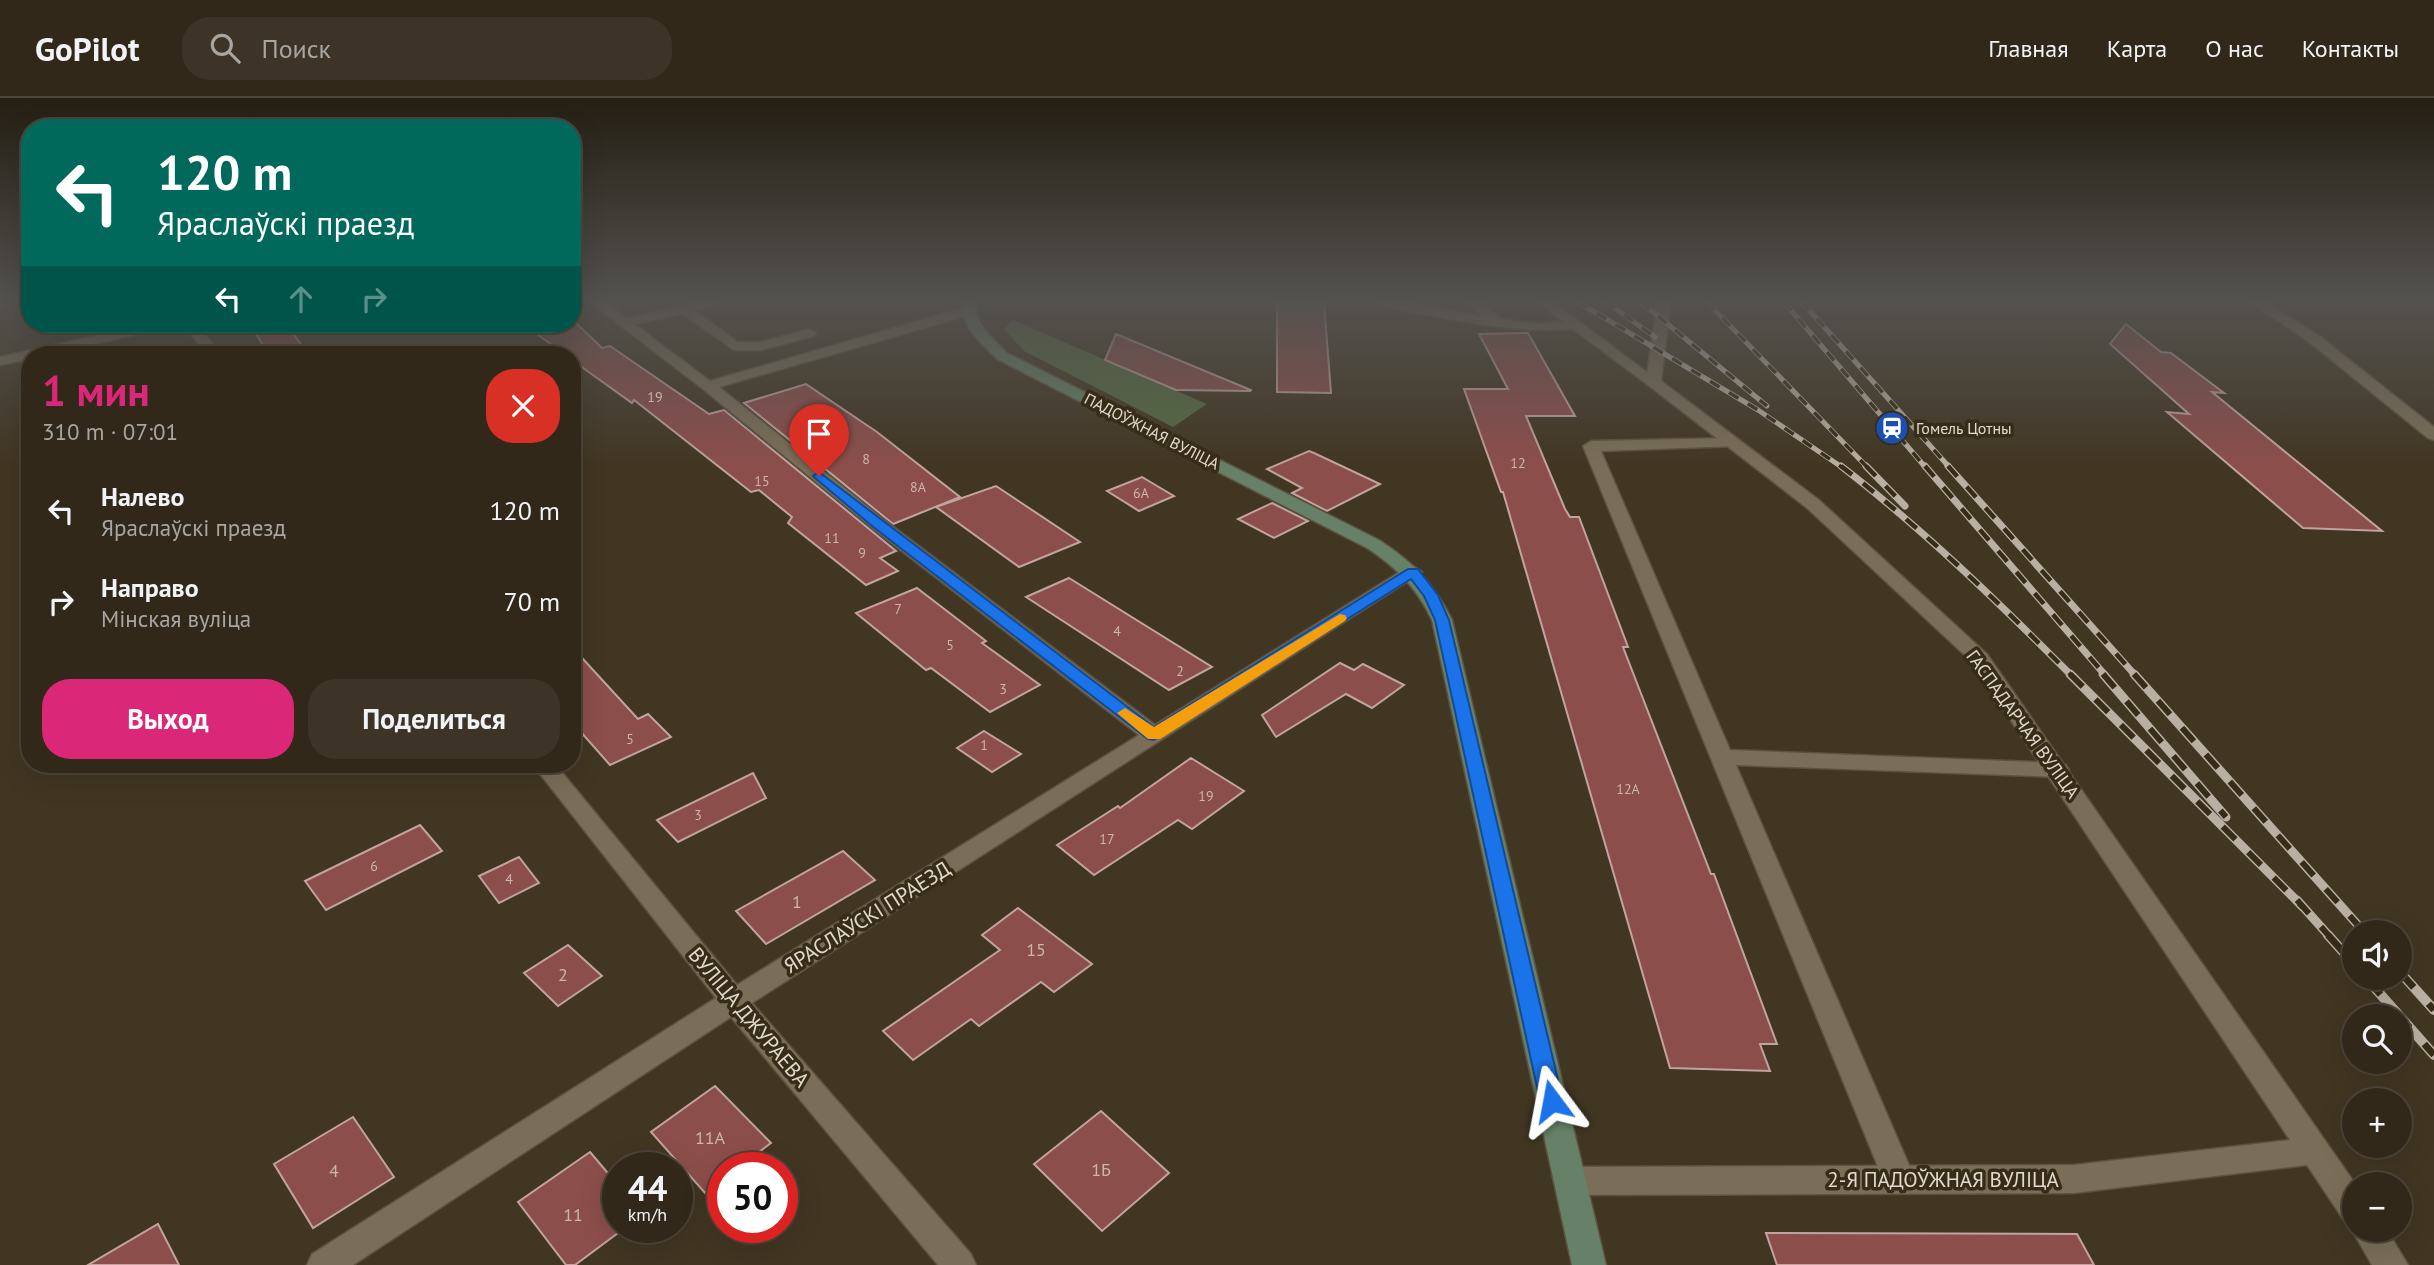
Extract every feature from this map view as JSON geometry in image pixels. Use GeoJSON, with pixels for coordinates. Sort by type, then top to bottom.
{"type":"FeatureCollection","features":[{"type":"Feature","properties":{"kind":"main road","name":"ПАДОЎЖНАЯ ВУЛІЦА"},"geometry":{"type":"LineString","coordinates":[[1003,356],[1324,517],[1373,544],[1413,572]]}},
{"type":"Feature","properties":{"kind":"main road"},"geometry":{"type":"LineString","coordinates":[[1413,572],[1431,595],[1442,620],[1589,1265]]}},
{"type":"Feature","properties":{"kind":"street"},"geometry":{"type":"LineString","coordinates":[[0,361],[20,356]]}},
{"type":"Feature","properties":{"kind":"street"},"geometry":{"type":"LineString","coordinates":[[668,356],[877,523],[1154,735]]}},
{"type":"Feature","properties":{"kind":"street"},"geometry":{"type":"LineString","coordinates":[[708,386],[806,356]]}},
{"type":"Feature","properties":{"kind":"street","name":"ГАСПАДАРЧАЯ ВУЛІЦА"},"geometry":{"type":"LineString","coordinates":[[1618,356],[1813,504],[1980,658],[2342,1191]]}},
{"type":"Feature","properties":{"kind":"street"},"geometry":{"type":"LineString","coordinates":[[1653,382],[1657,356]]}},
{"type":"Feature","properties":{"kind":"street"},"geometry":{"type":"LineString","coordinates":[[2335,356],[2434,435]]}},
{"type":"Feature","properties":{"kind":"street"},"geometry":{"type":"LineString","coordinates":[[1731,443],[1591,446],[1899,1179]]}},
{"type":"Feature","properties":{"kind":"street","name":"ЯРАСЛАЎСКІ ПРАЕЗД"},"geometry":{"type":"LineString","coordinates":[[324,1265],[734,1001],[1413,572]]}},
{"type":"Feature","properties":{"kind":"street"},"geometry":{"type":"LineString","coordinates":[[1721,757],[2058,770]]}},
{"type":"Feature","properties":{"kind":"street","name":"ВУЛІЦА ДЖУРАЕВА"},"geometry":{"type":"LineString","coordinates":[[550,773],[734,1001],[959,1265]]}},
{"type":"Feature","properties":{"kind":"street","name":"2-Я ПАДОЎЖНАЯ ВУЛІЦА"},"geometry":{"type":"LineString","coordinates":[[1570,1181],[2074,1179],[2315,1151]]}},
{"type":"Feature","properties":{"kind":"street"},"geometry":{"type":"LineString","coordinates":[[2376,1242],[2390,1265]]}},
{"type":"Feature","properties":{"kind":"green space"},"geometry":{"type":"Polygon","coordinates":[[[1035,356],[1097,356],[1207,404],[1173,427],[1035,356]]]}},
{"type":"Feature","properties":{"kind":"building"},"geometry":{"type":"Polygon","coordinates":[[[581,356],[625,356],[709,414],[724,410],[896,551],[880,558],[898,571],[866,585],[788,523],[792,517],[759,490],[751,492],[634,400],[632,403],[581,366],[581,356]]]}},
{"type":"Feature","properties":{"kind":"building"},"geometry":{"type":"Polygon","coordinates":[[[1106,356],[1170,356],[1251,390],[1176,390],[1105,360],[1106,356]]]}},
{"type":"Feature","properties":{"kind":"building"},"geometry":{"type":"Polygon","coordinates":[[[1277,356],[1328,356],[1331,393],[1277,392],[1277,356]]]}},
{"type":"Feature","properties":{"kind":"building"},"geometry":{"type":"Polygon","coordinates":[[[1491,356],[1541,356],[1575,416],[1526,416],[1565,509],[1570,517],[1579,517],[1628,647],[1623,647],[1711,874],[1714,874],[1777,1044],[1760,1044],[1770,1071],[1670,1068],[1503,492],[1464,389],[1508,389],[1491,356]]]}},
{"type":"Feature","properties":{"kind":"building"},"geometry":{"type":"Polygon","coordinates":[[[2124,356],[2176,356],[2224,393],[2212,392],[2382,531],[2303,528],[2167,412],[2189,414],[2124,356]]]}},
{"type":"Feature","properties":{"kind":"building"},"geometry":{"type":"Polygon","coordinates":[[[806,384],[877,432],[960,497],[893,524],[744,403],[806,384]]]}},
{"type":"Feature","properties":{"kind":"building"},"geometry":{"type":"Polygon","coordinates":[[[1309,451],[1380,484],[1327,511],[1292,493],[1302,488],[1267,469],[1309,451]]]}},
{"type":"Feature","properties":{"kind":"building"},"geometry":{"type":"Polygon","coordinates":[[[1142,477],[1174,496],[1139,511],[1107,491],[1142,477]]]}},
{"type":"Feature","properties":{"kind":"building"},"geometry":{"type":"Polygon","coordinates":[[[996,486],[1080,542],[1019,567],[936,507],[996,486]]]}},
{"type":"Feature","properties":{"kind":"building"},"geometry":{"type":"Polygon","coordinates":[[[1272,503],[1308,521],[1274,538],[1238,519],[1272,503]]]}},
{"type":"Feature","properties":{"kind":"building"},"geometry":{"type":"Polygon","coordinates":[[[1069,578],[1212,667],[1169,690],[1026,597],[1069,578]]]}},
{"type":"Feature","properties":{"kind":"building"},"geometry":{"type":"Polygon","coordinates":[[[917,588],[986,641],[982,643],[1040,685],[990,712],[931,668],[926,670],[856,613],[917,588]]]}},
{"type":"Feature","properties":{"kind":"building"},"geometry":{"type":"Polygon","coordinates":[[[581,657],[638,719],[648,714],[671,737],[610,765],[581,732],[581,657]]]}},
{"type":"Feature","properties":{"kind":"building"},"geometry":{"type":"Polygon","coordinates":[[[1340,663],[1354,670],[1363,664],[1404,685],[1372,708],[1346,694],[1276,737],[1262,715],[1340,663]]]}},
{"type":"Feature","properties":{"kind":"building"},"geometry":{"type":"Polygon","coordinates":[[[984,731],[1021,754],[992,772],[957,748],[984,731]]]}},
{"type":"Feature","properties":{"kind":"building"},"geometry":{"type":"Polygon","coordinates":[[[1191,758],[1244,791],[1192,829],[1178,820],[1094,875],[1057,845],[1118,806],[1120,808],[1191,758]]]}},
{"type":"Feature","properties":{"kind":"building"},"geometry":{"type":"Polygon","coordinates":[[[753,773],[766,798],[678,842],[657,820],[753,773]]]}},
{"type":"Feature","properties":{"kind":"building"},"geometry":{"type":"Polygon","coordinates":[[[420,825],[442,851],[326,910],[305,881],[420,825]]]}},
{"type":"Feature","properties":{"kind":"building"},"geometry":{"type":"Polygon","coordinates":[[[843,851],[875,880],[766,944],[736,911],[843,851]]]}},
{"type":"Feature","properties":{"kind":"building"},"geometry":{"type":"Polygon","coordinates":[[[519,857],[539,883],[499,903],[479,876],[519,857]]]}},
{"type":"Feature","properties":{"kind":"building"},"geometry":{"type":"Polygon","coordinates":[[[1018,908],[1092,964],[1054,992],[1041,982],[979,1026],[971,1019],[913,1060],[883,1031],[1000,950],[982,935],[1018,908]]]}},
{"type":"Feature","properties":{"kind":"building"},"geometry":{"type":"Polygon","coordinates":[[[568,945],[602,976],[558,1006],[524,973],[568,945]]]}},
{"type":"Feature","properties":{"kind":"building"},"geometry":{"type":"Polygon","coordinates":[[[715,1086],[771,1143],[759,1152],[707,1152],[705,1193],[693,1179],[693,1152],[669,1152],[651,1132],[715,1086]]]}},
{"type":"Feature","properties":{"kind":"building"},"geometry":{"type":"Polygon","coordinates":[[[1101,1111],[1169,1173],[1102,1231],[1034,1164],[1101,1111]]]}},
{"type":"Feature","properties":{"kind":"building"},"geometry":{"type":"Polygon","coordinates":[[[353,1117],[394,1177],[313,1228],[274,1164],[353,1117]]]}},
{"type":"Feature","properties":{"kind":"building"},"geometry":{"type":"Polygon","coordinates":[[[590,1152],[602,1166],[602,1243],[605,1243],[575,1265],[566,1265],[518,1202],[590,1152]]]}},
{"type":"Feature","properties":{"kind":"building"},"geometry":{"type":"Polygon","coordinates":[[[158,1224],[179,1265],[88,1265],[158,1224]]]}},
{"type":"Feature","properties":{"kind":"building"},"geometry":{"type":"Polygon","coordinates":[[[1766,1233],[2077,1234],[2094,1265],[1777,1265],[1766,1233]]]}},
{"type":"Feature","properties":{"kind":"railway"},"geometry":{"type":"LineString","coordinates":[[1669,356],[1758,410],[1843,468]]}},
{"type":"Feature","properties":{"kind":"railway"},"geometry":{"type":"LineString","coordinates":[[1707,356],[1767,406]]}},
{"type":"Feature","properties":{"kind":"railway"},"geometry":{"type":"LineString","coordinates":[[1760,356],[1868,468]]}},
{"type":"Feature","properties":{"kind":"railway"},"geometry":{"type":"LineString","coordinates":[[1831,356],[1926,468]]}},
{"type":"Feature","properties":{"kind":"railway"},"geometry":{"type":"LineString","coordinates":[[1851,356],[1950,468]]}},
{"type":"Feature","properties":{"kind":"railway"},"geometry":{"type":"LineString","coordinates":[[1841,466],[1902,515],[1960,567],[2071,675]]}},
{"type":"Feature","properties":{"kind":"railway"},"geometry":{"type":"LineString","coordinates":[[1866,466],[1905,506]]}},
{"type":"Feature","properties":{"kind":"railway"},"geometry":{"type":"LineString","coordinates":[[1925,466],[2105,675]]}},
{"type":"Feature","properties":{"kind":"railway"},"geometry":{"type":"LineString","coordinates":[[1948,466],[2135,675]]}},
{"type":"Feature","properties":{"kind":"railway"},"geometry":{"type":"LineString","coordinates":[[2103,674],[2226,817]]}},
{"type":"Feature","properties":{"kind":"railway"},"geometry":{"type":"LineString","coordinates":[[2134,674],[2353,920]]}},
{"type":"Feature","properties":{"kind":"railway"},"geometry":{"type":"LineString","coordinates":[[2071,675],[2303,907]]}},
{"type":"Feature","properties":{"kind":"railway"},"geometry":{"type":"LineString","coordinates":[[2297,900],[2330,937]]}},
{"type":"Feature","properties":{"kind":"railway"},"geometry":{"type":"LineString","coordinates":[[2328,935],[2342,951]]}},
{"type":"Feature","properties":{"kind":"railway"},"geometry":{"type":"LineString","coordinates":[[2412,985],[2434,1010]]}},
{"type":"Feature","properties":{"kind":"railway"},"geometry":{"type":"LineString","coordinates":[[2377,990],[2434,1055]]}},
{"type":"Feature","properties":{"kind":"slow traffic"},"geometry":{"type":"LineString","coordinates":[[1125,713],[1154,735],[1340,618]]}},
{"type":"Feature","properties":{"kind":"place","name":"Гомель Цотны"},"geometry":{"type":"Point","coordinates":[1892,428]}},
{"type":"Feature","properties":{"kind":"route"},"geometry":{"type":"LineString","coordinates":[[819,476],[1154,735],[1413,572],[1431,595],[1442,620],[1552,1101]]}}]}
